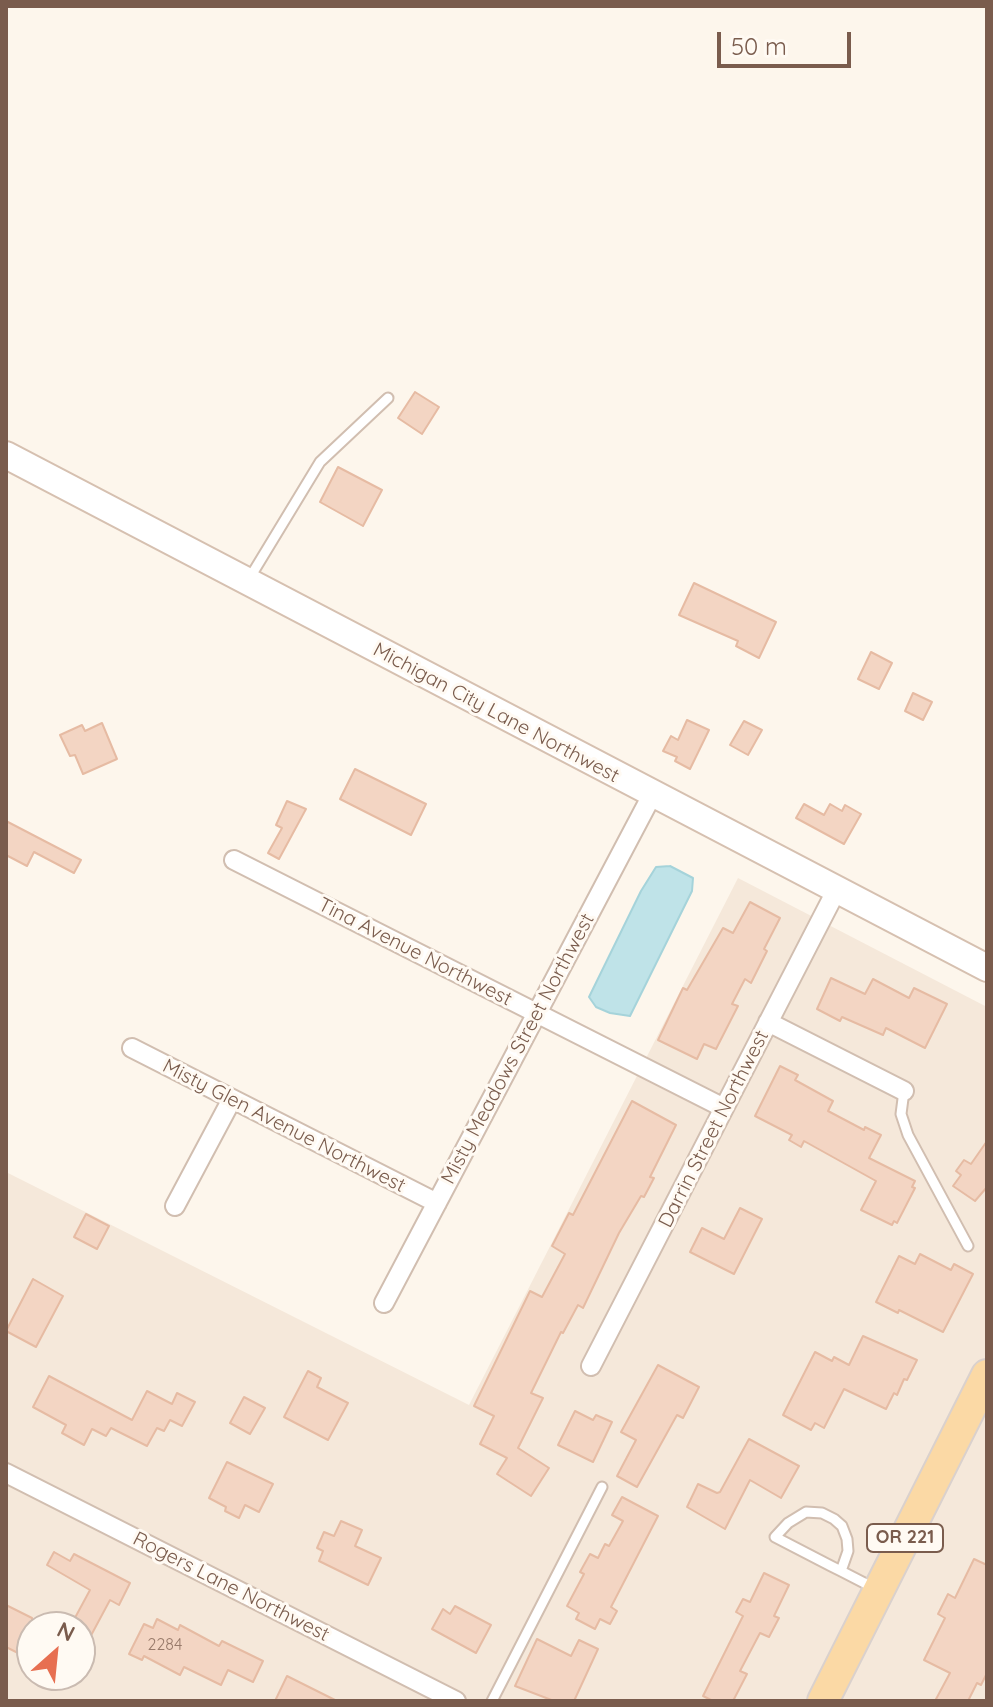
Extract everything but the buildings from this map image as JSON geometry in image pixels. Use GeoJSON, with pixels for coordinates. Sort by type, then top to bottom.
{"type":"FeatureCollection","features":[{"type":"Feature","properties":{"kind":"main road","name":"OR 221"},"geometry":{"type":"LineString","coordinates":[[823,1701],[987,1375]]}},
{"type":"Feature","properties":{"kind":"street","name":"Michigan City Lane Northwest"},"geometry":{"type":"LineString","coordinates":[[6,455],[987,968]]}},
{"type":"Feature","properties":{"kind":"street","name":"Misty Meadows Street Northwest"},"geometry":{"type":"LineString","coordinates":[[384,1303],[652,795]]}},
{"type":"Feature","properties":{"kind":"street","name":"Tina Avenue Northwest"},"geometry":{"type":"LineString","coordinates":[[234,860],[724,1108]]}},
{"type":"Feature","properties":{"kind":"street","name":"Darrin Street Northwest"},"geometry":{"type":"LineString","coordinates":[[591,1366],[836,891]]}},
{"type":"Feature","properties":{"kind":"street"},"geometry":{"type":"LineString","coordinates":[[768,1022],[904,1091]]}},
{"type":"Feature","properties":{"kind":"street","name":"Misty Glen Avenue Northwest"},"geometry":{"type":"LineString","coordinates":[[132,1048],[437,1203]]}},
{"type":"Feature","properties":{"kind":"street"},"geometry":{"type":"LineString","coordinates":[[175,1206],[232,1099]]}},
{"type":"Feature","properties":{"kind":"street","name":"Rogers Lane Northwest"},"geometry":{"type":"LineString","coordinates":[[6,1473],[456,1701]]}},
{"type":"Feature","properties":{"kind":"lane"},"geometry":{"type":"LineString","coordinates":[[247,582],[320,462],[388,398]]}},
{"type":"Feature","properties":{"kind":"lane"},"geometry":{"type":"LineString","coordinates":[[904,1091],[901,1114],[908,1135],[968,1246]]}},
{"type":"Feature","properties":{"kind":"lane"},"geometry":{"type":"LineString","coordinates":[[492,1701],[602,1487]]}},
{"type":"Feature","properties":{"kind":"lane"},"geometry":{"type":"LineString","coordinates":[[841,1571],[848,1551],[847,1539],[842,1526],[834,1519],[822,1513],[806,1512],[788,1523],[775,1537],[879,1591]]}},
{"type":"Feature","properties":{"kind":"shaded area"},"geometry":{"type":"Polygon","coordinates":[[[738,878],[987,1007],[987,1701],[6,1701],[6,1172],[469,1405],[738,878]]]}},
{"type":"Feature","properties":{"kind":"water"},"geometry":{"type":"Polygon","coordinates":[[[670,866],[693,878],[692,891],[630,1016],[596,1007],[589,997],[641,891],[656,867],[670,866]]]}}]}
